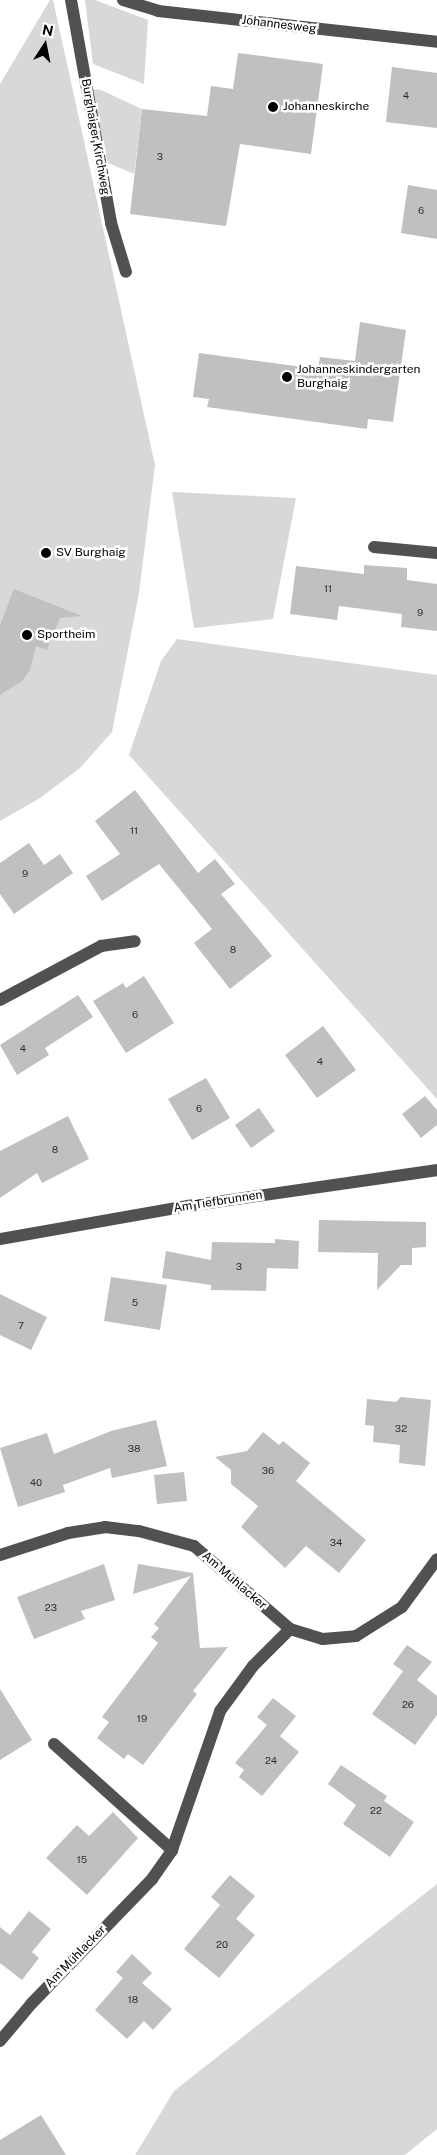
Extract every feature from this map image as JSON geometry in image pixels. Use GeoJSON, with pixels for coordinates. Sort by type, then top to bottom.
{"type":"FeatureCollection","features":[{"type":"Feature","properties":{"kind":"street","name":"Burghaiger Kirchweg"},"geometry":{"type":"LineString","coordinates":[[71,0],[108,205],[126,272]]}},
{"type":"Feature","properties":{"kind":"street","name":"Johannesweg"},"geometry":{"type":"LineString","coordinates":[[123,0],[167,12],[437,42]]}},
{"type":"Feature","properties":{"kind":"street"},"geometry":{"type":"LineString","coordinates":[[374,547],[437,553]]}},
{"type":"Feature","properties":{"kind":"street"},"geometry":{"type":"LineString","coordinates":[[0,1000],[101,946],[135,941]]}},
{"type":"Feature","properties":{"kind":"street","name":"Am Tiefbrunnen"},"geometry":{"type":"LineString","coordinates":[[0,1239],[188,1206],[437,1170]]}},
{"type":"Feature","properties":{"kind":"street","name":"Am Mühlacker"},"geometry":{"type":"LineString","coordinates":[[0,1554],[68,1533],[105,1527],[139,1531],[194,1546],[290,1629],[323,1639],[356,1636],[402,1607],[437,1559]]}},
{"type":"Feature","properties":{"kind":"street","name":"Am Mühlacker"},"geometry":{"type":"LineString","coordinates":[[0,2041],[32,2002],[152,1879],[172,1850],[220,1711],[253,1666],[290,1629]]}},
{"type":"Feature","properties":{"kind":"street"},"geometry":{"type":"LineString","coordinates":[[54,1744],[172,1850]]}},
{"type":"Feature","properties":{"kind":"shaded area"},"geometry":{"type":"Polygon","coordinates":[[[50,0],[53,0],[155,465],[139,593],[112,732],[80,768],[40,798],[0,821],[0,84],[50,0]]]}},
{"type":"Feature","properties":{"kind":"shaded area"},"geometry":{"type":"Polygon","coordinates":[[[85,0],[95,0],[148,20],[144,84],[93,64],[85,0]]]}},
{"type":"Feature","properties":{"kind":"shaded area"},"geometry":{"type":"Polygon","coordinates":[[[86,88],[101,90],[142,109],[134,174],[108,163],[86,88]]]}},
{"type":"Feature","properties":{"kind":"shaded area"},"geometry":{"type":"Polygon","coordinates":[[[172,492],[296,498],[273,619],[194,628],[172,492]]]}},
{"type":"Feature","properties":{"kind":"shaded area"},"geometry":{"type":"Polygon","coordinates":[[[177,639],[437,675],[437,1099],[129,755],[161,661],[177,639]]]}},
{"type":"Feature","properties":{"kind":"shaded area"},"geometry":{"type":"Polygon","coordinates":[[[437,1884],[437,2129],[405,2155],[135,2155],[174,2091],[437,1884]]]}},
{"type":"Feature","properties":{"kind":"building"},"geometry":{"type":"Polygon","coordinates":[[[238,53],[323,64],[311,154],[240,144],[226,226],[130,214],[142,109],[207,116],[211,86],[233,89],[238,53]]]}},
{"type":"Feature","properties":{"kind":"building"},"geometry":{"type":"Polygon","coordinates":[[[392,67],[437,73],[437,128],[386,122],[392,67]]]}},
{"type":"Feature","properties":{"kind":"building"},"geometry":{"type":"Polygon","coordinates":[[[408,185],[437,190],[437,239],[401,233],[408,185]]]}},
{"type":"Feature","properties":{"kind":"building"},"geometry":{"type":"Polygon","coordinates":[[[360,322],[406,330],[393,422],[368,419],[367,429],[207,407],[209,399],[193,397],[199,353],[318,369],[320,357],[355,361],[360,322]]]}},
{"type":"Feature","properties":{"kind":"building"},"geometry":{"type":"Polygon","coordinates":[[[364,565],[407,568],[407,580],[437,584],[437,631],[401,627],[402,614],[339,606],[337,620],[290,614],[296,566],[364,574],[364,565]]]}},
{"type":"Feature","properties":{"kind":"building","name":"Sportheim"},"geometry":{"type":"Polygon","coordinates":[[[14,589],[82,616],[60,618],[47,650],[36,646],[30,670],[22,681],[0,695],[0,625],[14,589]]]}},
{"type":"Feature","properties":{"kind":"building"},"geometry":{"type":"Polygon","coordinates":[[[135,790],[198,873],[215,859],[235,884],[221,894],[272,956],[230,989],[194,943],[212,929],[159,864],[102,901],[86,876],[120,854],[95,821],[135,790]]]}},
{"type":"Feature","properties":{"kind":"building"},"geometry":{"type":"Polygon","coordinates":[[[29,843],[44,865],[60,854],[73,873],[14,914],[0,894],[0,863],[29,843]]]}},
{"type":"Feature","properties":{"kind":"building"},"geometry":{"type":"Polygon","coordinates":[[[144,976],[174,1023],[126,1053],[93,1001],[123,983],[126,988],[144,976]]]}},
{"type":"Feature","properties":{"kind":"building"},"geometry":{"type":"Polygon","coordinates":[[[78,995],[93,1017],[45,1048],[49,1055],[17,1075],[0,1045],[78,995]]]}},
{"type":"Feature","properties":{"kind":"building"},"geometry":{"type":"Polygon","coordinates":[[[323,1026],[356,1070],[317,1098],[285,1055],[323,1026]]]}},
{"type":"Feature","properties":{"kind":"building"},"geometry":{"type":"Polygon","coordinates":[[[206,1078],[230,1118],[192,1140],[168,1099],[206,1078]]]}},
{"type":"Feature","properties":{"kind":"building"},"geometry":{"type":"Polygon","coordinates":[[[425,1096],[437,1110],[437,1125],[421,1138],[402,1114],[425,1096]]]}},
{"type":"Feature","properties":{"kind":"building"},"geometry":{"type":"Polygon","coordinates":[[[259,1108],[275,1131],[251,1148],[235,1125],[259,1108]]]}},
{"type":"Feature","properties":{"kind":"building"},"geometry":{"type":"Polygon","coordinates":[[[68,1116],[89,1159],[42,1183],[37,1173],[0,1198],[0,1151],[68,1116]]]}},
{"type":"Feature","properties":{"kind":"building"},"geometry":{"type":"Polygon","coordinates":[[[319,1220],[426,1222],[426,1247],[412,1248],[412,1265],[401,1265],[377,1290],[378,1253],[318,1252],[319,1220]]]}},
{"type":"Feature","properties":{"kind":"building"},"geometry":{"type":"Polygon","coordinates":[[[275,1239],[299,1241],[298,1269],[267,1268],[266,1291],[211,1290],[211,1285],[162,1278],[166,1251],[211,1260],[212,1242],[275,1243],[275,1239]]]}},
{"type":"Feature","properties":{"kind":"building"},"geometry":{"type":"Polygon","coordinates":[[[111,1277],[167,1285],[160,1330],[104,1321],[111,1277]]]}},
{"type":"Feature","properties":{"kind":"building"},"geometry":{"type":"Polygon","coordinates":[[[0,1294],[47,1317],[31,1350],[0,1335],[0,1294]]]}},
{"type":"Feature","properties":{"kind":"building"},"geometry":{"type":"Polygon","coordinates":[[[401,1397],[431,1400],[425,1466],[399,1463],[400,1445],[373,1442],[374,1426],[365,1425],[367,1399],[396,1402],[401,1397]]]}},
{"type":"Feature","properties":{"kind":"building"},"geometry":{"type":"Polygon","coordinates":[[[156,1420],[167,1466],[112,1478],[110,1468],[63,1485],[65,1492],[18,1507],[0,1448],[47,1433],[54,1454],[111,1431],[156,1420]]]}},
{"type":"Feature","properties":{"kind":"building"},"geometry":{"type":"Polygon","coordinates":[[[263,1432],[279,1445],[283,1441],[310,1463],[296,1481],[366,1540],[339,1573],[306,1546],[285,1568],[241,1527],[258,1506],[231,1484],[231,1470],[215,1457],[247,1451],[263,1432]]]}},
{"type":"Feature","properties":{"kind":"building"},"geometry":{"type":"Polygon","coordinates":[[[184,1472],[187,1501],[157,1504],[154,1475],[184,1472]]]}},
{"type":"Feature","properties":{"kind":"building"},"geometry":{"type":"Polygon","coordinates":[[[104,1564],[115,1600],[81,1611],[85,1619],[34,1639],[17,1597],[104,1564]]]}},
{"type":"Feature","properties":{"kind":"building"},"geometry":{"type":"Polygon","coordinates":[[[138,1564],[193,1573],[200,1648],[228,1647],[193,1691],[197,1694],[143,1765],[128,1754],[124,1759],[97,1738],[109,1722],[102,1717],[158,1643],[151,1637],[159,1628],[154,1624],[191,1576],[133,1594],[138,1564]]]}},
{"type":"Feature","properties":{"kind":"building"},"geometry":{"type":"Polygon","coordinates":[[[407,1645],[432,1662],[417,1680],[437,1696],[437,1715],[415,1745],[372,1714],[403,1671],[393,1664],[407,1645]]]}},
{"type":"Feature","properties":{"kind":"building"},"geometry":{"type":"Polygon","coordinates":[[[0,1689],[32,1740],[0,1760],[0,1689]]]}},
{"type":"Feature","properties":{"kind":"building"},"geometry":{"type":"Polygon","coordinates":[[[273,1698],[296,1716],[280,1736],[275,1732],[299,1752],[262,1796],[239,1777],[244,1770],[235,1763],[267,1725],[257,1717],[273,1698]]]}},
{"type":"Feature","properties":{"kind":"building"},"geometry":{"type":"Polygon","coordinates":[[[341,1765],[387,1796],[384,1801],[414,1822],[390,1857],[343,1824],[356,1805],[328,1784],[341,1765]]]}},
{"type":"Feature","properties":{"kind":"building"},"geometry":{"type":"Polygon","coordinates":[[[113,1812],[138,1838],[87,1895],[46,1858],[77,1825],[89,1836],[113,1812]]]}},
{"type":"Feature","properties":{"kind":"building"},"geometry":{"type":"Polygon","coordinates":[[[230,1875],[255,1896],[236,1919],[211,1897],[230,1875]]]}},
{"type":"Feature","properties":{"kind":"building"},"geometry":{"type":"Polygon","coordinates":[[[220,1905],[255,1935],[219,1978],[184,1949],[220,1905]]]}},
{"type":"Feature","properties":{"kind":"building"},"geometry":{"type":"Polygon","coordinates":[[[29,1911],[51,1929],[32,1952],[39,1958],[22,1980],[0,1963],[0,1927],[10,1935],[29,1911]]]}},
{"type":"Feature","properties":{"kind":"building"},"geometry":{"type":"Polygon","coordinates":[[[132,1954],[152,1973],[142,1983],[172,2009],[153,2030],[144,2021],[127,2039],[95,2010],[123,1978],[116,1972],[132,1954]]]}},
{"type":"Feature","properties":{"kind":"building"},"geometry":{"type":"Polygon","coordinates":[[[41,2115],[66,2155],[0,2155],[0,2140],[41,2115]]]}},
{"type":"Feature","properties":{"kind":"place","name":"Johanneskirche"},"geometry":{"type":"Point","coordinates":[273,107]}},
{"type":"Feature","properties":{"kind":"place","name":"Johanneskindergarten Burghaig"},"geometry":{"type":"Point","coordinates":[287,377]}},
{"type":"Feature","properties":{"kind":"place","name":"SV Burghaig"},"geometry":{"type":"Point","coordinates":[46,553]}},
{"type":"Feature","properties":{"kind":"place","name":"Sportheim"},"geometry":{"type":"Point","coordinates":[27,635]}}]}
